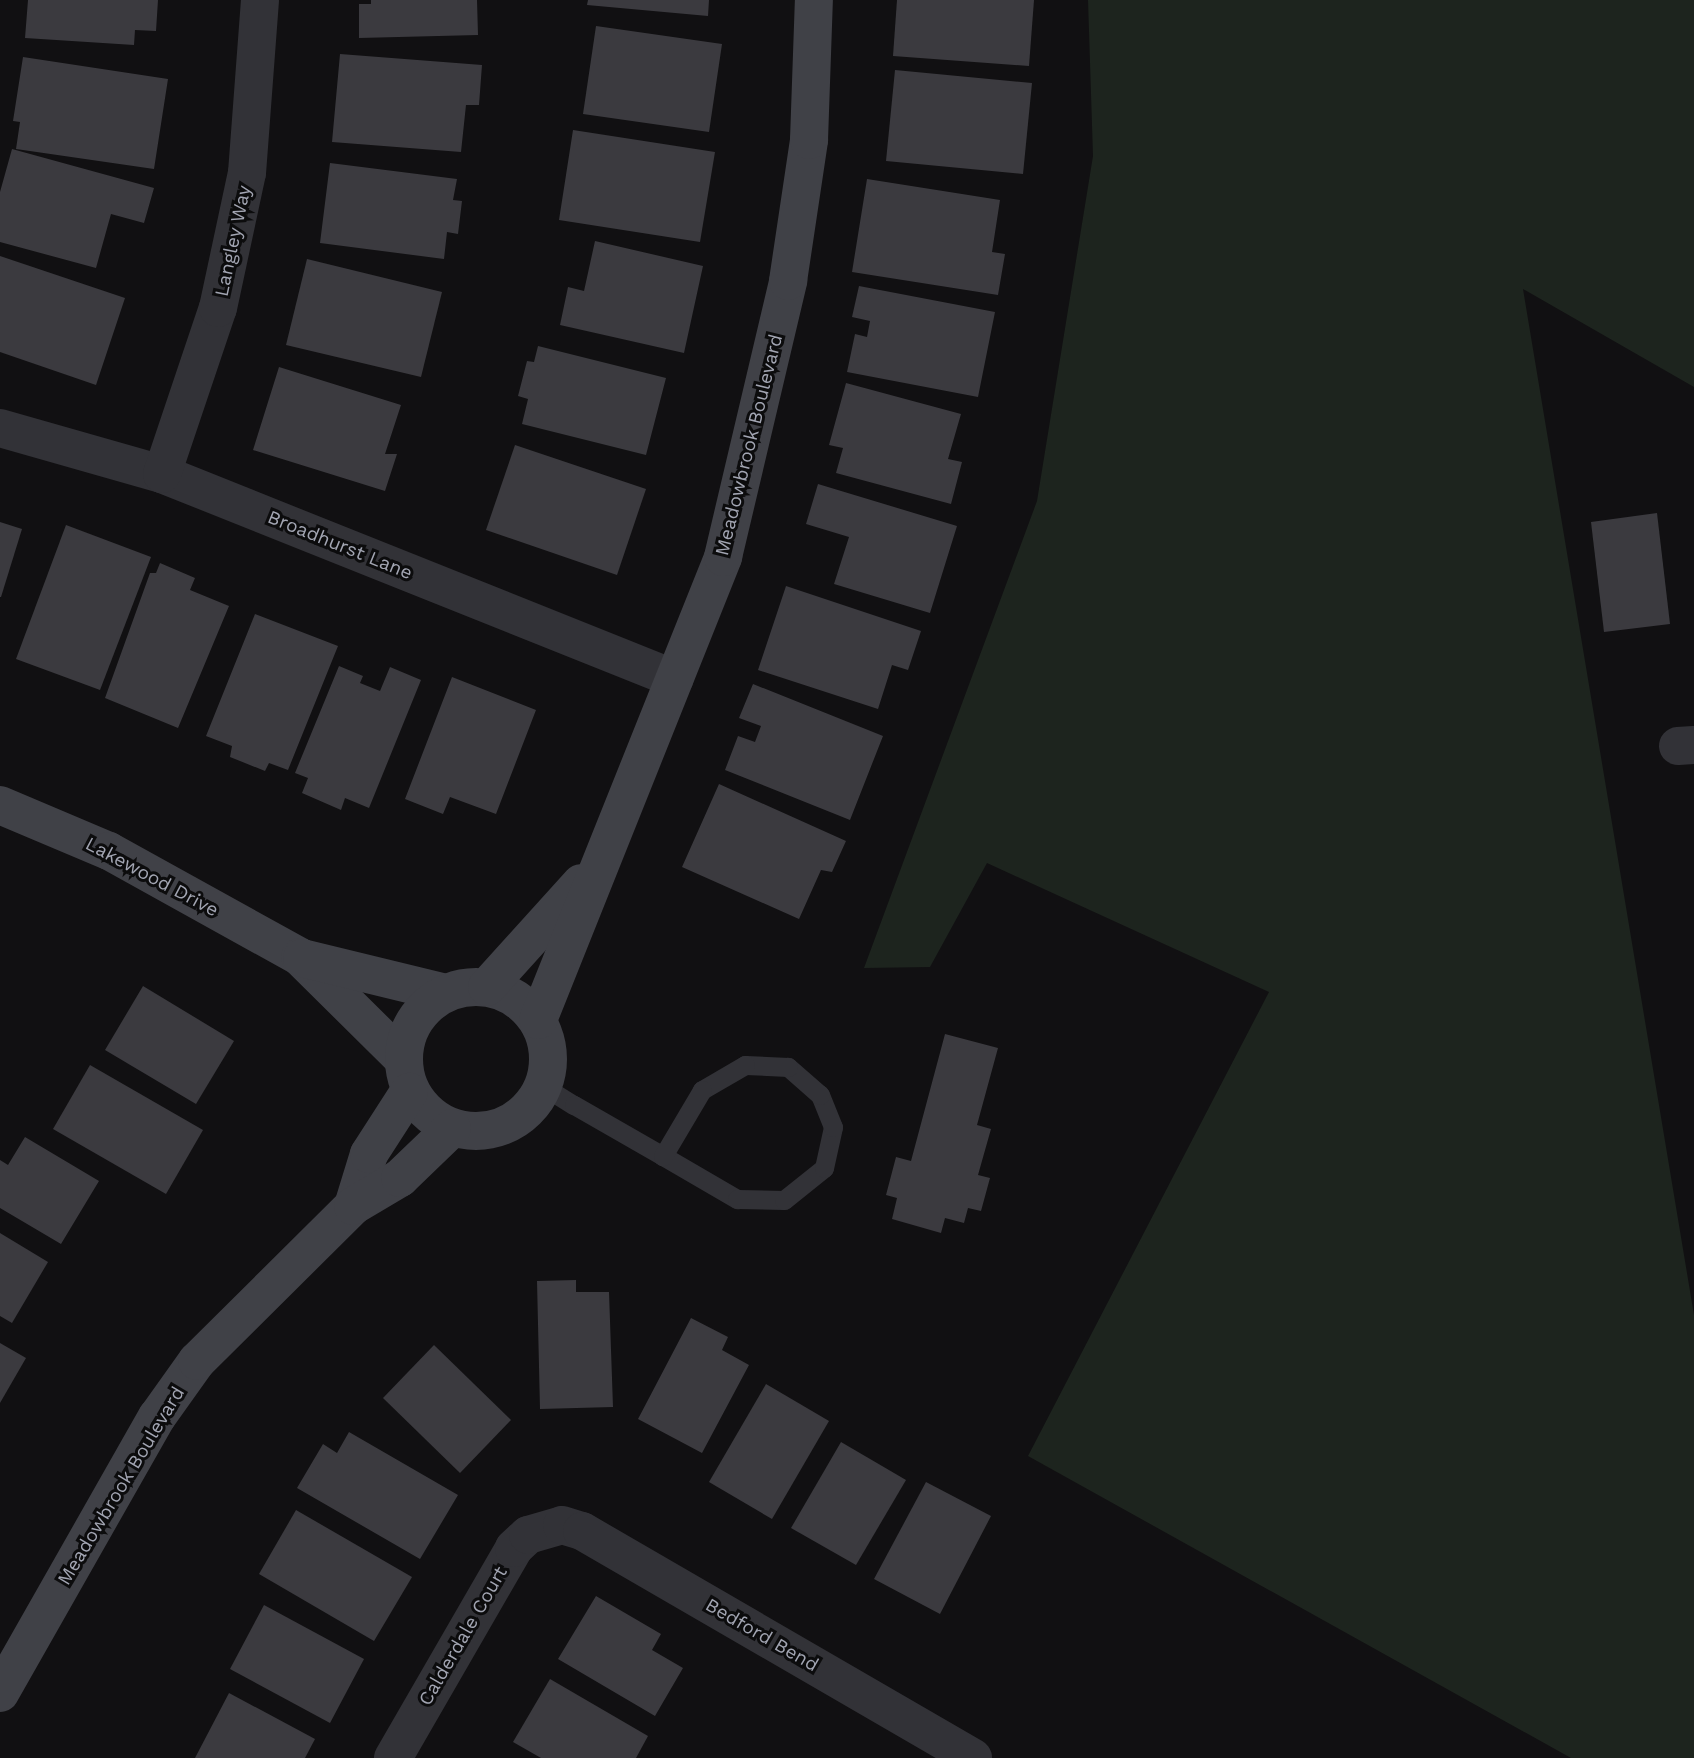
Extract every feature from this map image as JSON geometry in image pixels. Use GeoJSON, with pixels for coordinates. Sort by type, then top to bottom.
{"type":"FeatureCollection","features":[{"type":"Feature","properties":{"kind":"street","name":"Langley Way"},"geometry":{"type":"LineString","coordinates":[[162,474],[218,308],[242,200],[260,51],[260,0]]}},
{"type":"Feature","properties":{"kind":"street","name":"Meadowbrook Boulevard"},"geometry":{"type":"LineString","coordinates":[[538,1020],[595,869],[723,557],[788,281],[809,140],[814,0]]}},
{"type":"Feature","properties":{"kind":"street","name":"Broadhurst Lane"},"geometry":{"type":"LineString","coordinates":[[0,428],[162,474],[675,679]]}},
{"type":"Feature","properties":{"kind":"street","name":"Lakewood Drive"},"geometry":{"type":"LineString","coordinates":[[0,805],[109,851],[300,957],[446,993]]}},
{"type":"Feature","properties":{"kind":"street","name":"Meadowbrook Boulevard"},"geometry":{"type":"LineString","coordinates":[[487,987],[595,869]]}},
{"type":"Feature","properties":{"kind":"street","name":"Lakewood Drive"},"geometry":{"type":"LineString","coordinates":[[300,957],[406,1075]]}},
{"type":"Feature","properties":{"kind":"street"},"geometry":{"type":"LineString","coordinates":[[487,987],[524,1004],[538,1020],[549,1059],[543,1086],[523,1114],[505,1125],[485,1131],[452,1128],[428,1114],[406,1075],[415,1019],[446,993],[487,987]]}},
{"type":"Feature","properties":{"kind":"street","name":"Meadowbrook Boulevard"},"geometry":{"type":"LineString","coordinates":[[353,1206],[369,1154],[406,1075]]}},
{"type":"Feature","properties":{"kind":"street","name":"Meadowbrook Boulevard"},"geometry":{"type":"LineString","coordinates":[[0,1693],[158,1417],[197,1362],[353,1206],[400,1178],[452,1128]]}},
{"type":"Feature","properties":{"kind":"street","name":"Calderdale Court"},"geometry":{"type":"LineString","coordinates":[[393,1758],[514,1548],[546,1527]]}},
{"type":"Feature","properties":{"kind":"street","name":"Bedford Bend"},"geometry":{"type":"LineString","coordinates":[[546,1527],[582,1531],[973,1758]]}},
{"type":"Feature","properties":{"kind":"lane"},"geometry":{"type":"LineString","coordinates":[[543,1086],[663,1156],[737,1199],[784,1199],[824,1168],[833,1127],[820,1095],[788,1067],[745,1065],[702,1090],[663,1156]]}},
{"type":"Feature","properties":{"kind":"shaded area"},"geometry":{"type":"Polygon","coordinates":[[[1088,0],[1694,0],[1694,387],[1523,289],[1694,1315],[1694,1758],[1571,1758],[1028,1456],[1269,992],[987,863],[930,967],[864,968],[1037,501],[1093,156],[1088,0]]]}},
{"type":"Feature","properties":{"kind":"building"},"geometry":{"type":"Polygon","coordinates":[[[28,0],[158,0],[156,31],[135,30],[134,45],[25,38],[28,0]]]}},
{"type":"Feature","properties":{"kind":"building"},"geometry":{"type":"Polygon","coordinates":[[[371,0],[477,0],[478,35],[359,38],[359,4],[371,4],[371,0]]]}},
{"type":"Feature","properties":{"kind":"building"},"geometry":{"type":"Polygon","coordinates":[[[588,0],[709,0],[708,16],[587,5],[588,0]]]}},
{"type":"Feature","properties":{"kind":"building"},"geometry":{"type":"Polygon","coordinates":[[[897,0],[1034,0],[1029,66],[893,56],[897,0]]]}},
{"type":"Feature","properties":{"kind":"building"},"geometry":{"type":"Polygon","coordinates":[[[596,26],[722,44],[709,132],[583,114],[596,26]]]}},
{"type":"Feature","properties":{"kind":"building"},"geometry":{"type":"Polygon","coordinates":[[[340,54],[482,65],[479,105],[466,105],[461,152],[332,142],[340,54]]]}},
{"type":"Feature","properties":{"kind":"building"},"geometry":{"type":"Polygon","coordinates":[[[23,57],[168,79],[154,169],[16,149],[20,122],[13,121],[23,57]]]}},
{"type":"Feature","properties":{"kind":"building"},"geometry":{"type":"Polygon","coordinates":[[[895,70],[1032,83],[1023,174],[886,161],[895,70]]]}},
{"type":"Feature","properties":{"kind":"building"},"geometry":{"type":"Polygon","coordinates":[[[573,130],[715,152],[700,242],[559,220],[573,130]]]}},
{"type":"Feature","properties":{"kind":"building"},"geometry":{"type":"Polygon","coordinates":[[[12,149],[154,188],[144,223],[111,214],[96,268],[0,242],[0,192],[12,149]]]}},
{"type":"Feature","properties":{"kind":"building"},"geometry":{"type":"Polygon","coordinates":[[[330,163],[457,179],[453,200],[462,201],[458,234],[447,232],[444,259],[320,243],[330,163]]]}},
{"type":"Feature","properties":{"kind":"building"},"geometry":{"type":"Polygon","coordinates":[[[867,179],[1000,200],[992,252],[1005,254],[998,295],[852,272],[867,179]]]}},
{"type":"Feature","properties":{"kind":"building"},"geometry":{"type":"Polygon","coordinates":[[[595,241],[703,266],[684,353],[560,325],[568,287],[584,291],[595,241]]]}},
{"type":"Feature","properties":{"kind":"building"},"geometry":{"type":"Polygon","coordinates":[[[0,256],[125,298],[96,385],[0,352],[0,256]]]}},
{"type":"Feature","properties":{"kind":"building"},"geometry":{"type":"Polygon","coordinates":[[[307,259],[442,292],[421,377],[286,345],[307,259]]]}},
{"type":"Feature","properties":{"kind":"building"},"geometry":{"type":"Polygon","coordinates":[[[859,286],[995,312],[978,397],[847,372],[855,334],[867,337],[870,321],[852,317],[859,286]]]}},
{"type":"Feature","properties":{"kind":"building"},"geometry":{"type":"Polygon","coordinates":[[[538,346],[666,378],[646,455],[522,424],[528,399],[518,396],[527,361],[534,362],[538,346]]]}},
{"type":"Feature","properties":{"kind":"building"},"geometry":{"type":"Polygon","coordinates":[[[279,367],[401,405],[385,454],[397,454],[385,491],[253,450],[279,367]]]}},
{"type":"Feature","properties":{"kind":"building"},"geometry":{"type":"Polygon","coordinates":[[[846,383],[961,414],[948,459],[962,462],[951,504],[836,473],[843,448],[829,445],[846,383]]]}},
{"type":"Feature","properties":{"kind":"building"},"geometry":{"type":"Polygon","coordinates":[[[515,445],[646,489],[617,575],[486,530],[515,445]]]}},
{"type":"Feature","properties":{"kind":"building"},"geometry":{"type":"Polygon","coordinates":[[[818,484],[957,526],[930,613],[834,584],[849,537],[806,524],[818,484]]]}},
{"type":"Feature","properties":{"kind":"building"},"geometry":{"type":"Polygon","coordinates":[[[1657,513],[1670,624],[1604,632],[1591,522],[1657,513]]]}},
{"type":"Feature","properties":{"kind":"building"},"geometry":{"type":"Polygon","coordinates":[[[0,522],[22,529],[1,597],[0,597],[0,522]]]}},
{"type":"Feature","properties":{"kind":"building"},"geometry":{"type":"Polygon","coordinates":[[[66,525],[151,557],[100,690],[16,659],[66,525]]]}},
{"type":"Feature","properties":{"kind":"building"},"geometry":{"type":"Polygon","coordinates":[[[160,563],[195,578],[190,590],[229,606],[178,728],[105,698],[150,573],[156,573],[160,563]]]}},
{"type":"Feature","properties":{"kind":"building"},"geometry":{"type":"Polygon","coordinates":[[[786,586],[921,631],[908,670],[892,665],[878,709],[758,670],[786,586]]]}},
{"type":"Feature","properties":{"kind":"building"},"geometry":{"type":"Polygon","coordinates":[[[255,614],[338,646],[288,770],[269,763],[265,771],[230,757],[232,746],[206,736],[255,614]]]}},
{"type":"Feature","properties":{"kind":"building"},"geometry":{"type":"Polygon","coordinates":[[[339,666],[363,676],[360,683],[380,691],[390,667],[421,680],[369,808],[345,798],[341,810],[302,793],[308,778],[295,773],[339,666]]]}},
{"type":"Feature","properties":{"kind":"building"},"geometry":{"type":"Polygon","coordinates":[[[452,677],[536,710],[496,814],[450,797],[443,814],[405,799],[452,677]]]}},
{"type":"Feature","properties":{"kind":"building"},"geometry":{"type":"Polygon","coordinates":[[[753,684],[883,736],[850,820],[725,770],[738,736],[755,742],[761,726],[739,718],[753,684]]]}},
{"type":"Feature","properties":{"kind":"building"},"geometry":{"type":"Polygon","coordinates":[[[719,784],[846,841],[832,872],[821,870],[799,919],[682,867],[719,784]]]}},
{"type":"Feature","properties":{"kind":"building"},"geometry":{"type":"Polygon","coordinates":[[[143,986],[234,1041],[196,1104],[105,1050],[143,986]]]}},
{"type":"Feature","properties":{"kind":"building"},"geometry":{"type":"Polygon","coordinates":[[[945,1034],[998,1048],[977,1125],[991,1129],[978,1175],[990,1178],[981,1211],[968,1208],[964,1223],[945,1218],[941,1233],[892,1219],[897,1198],[886,1195],[896,1157],[911,1161],[945,1034]]]}},
{"type":"Feature","properties":{"kind":"building"},"geometry":{"type":"Polygon","coordinates":[[[90,1065],[203,1130],[166,1194],[53,1129],[90,1065]]]}},
{"type":"Feature","properties":{"kind":"building"},"geometry":{"type":"Polygon","coordinates":[[[25,1137],[99,1181],[61,1244],[0,1208],[0,1160],[8,1165],[25,1137]]]}},
{"type":"Feature","properties":{"kind":"building"},"geometry":{"type":"Polygon","coordinates":[[[0,1233],[48,1262],[12,1323],[0,1316],[0,1233]]]}},
{"type":"Feature","properties":{"kind":"building"},"geometry":{"type":"Polygon","coordinates":[[[576,1280],[576,1292],[609,1292],[613,1407],[540,1409],[537,1281],[576,1280]]]}},
{"type":"Feature","properties":{"kind":"building"},"geometry":{"type":"Polygon","coordinates":[[[691,1318],[728,1337],[722,1350],[749,1365],[702,1453],[638,1419],[691,1318]]]}},
{"type":"Feature","properties":{"kind":"building"},"geometry":{"type":"Polygon","coordinates":[[[0,1343],[26,1358],[0,1403],[0,1343]]]}},
{"type":"Feature","properties":{"kind":"building"},"geometry":{"type":"Polygon","coordinates":[[[434,1345],[511,1420],[460,1473],[383,1398],[434,1345]]]}},
{"type":"Feature","properties":{"kind":"building"},"geometry":{"type":"Polygon","coordinates":[[[766,1384],[829,1421],[772,1519],[709,1482],[766,1384]]]}},
{"type":"Feature","properties":{"kind":"building"},"geometry":{"type":"Polygon","coordinates":[[[349,1432],[458,1495],[420,1559],[297,1488],[323,1444],[337,1453],[349,1432]]]}},
{"type":"Feature","properties":{"kind":"building"},"geometry":{"type":"Polygon","coordinates":[[[841,1442],[906,1480],[856,1565],[791,1528],[841,1442]]]}},
{"type":"Feature","properties":{"kind":"building"},"geometry":{"type":"Polygon","coordinates":[[[926,1482],[991,1516],[940,1614],[874,1579],[926,1482]]]}},
{"type":"Feature","properties":{"kind":"building"},"geometry":{"type":"Polygon","coordinates":[[[296,1510],[412,1577],[374,1641],[259,1574],[296,1510]]]}},
{"type":"Feature","properties":{"kind":"building"},"geometry":{"type":"Polygon","coordinates":[[[596,1596],[661,1634],[652,1650],[683,1668],[655,1716],[558,1659],[596,1596]]]}},
{"type":"Feature","properties":{"kind":"building"},"geometry":{"type":"Polygon","coordinates":[[[264,1605],[364,1659],[330,1723],[230,1669],[264,1605]]]}},
{"type":"Feature","properties":{"kind":"building"},"geometry":{"type":"Polygon","coordinates":[[[550,1679],[648,1736],[636,1758],[541,1758],[513,1742],[550,1679]]]}},
{"type":"Feature","properties":{"kind":"building"},"geometry":{"type":"Polygon","coordinates":[[[229,1693],[315,1739],[305,1758],[195,1758],[229,1693]]]}}]}
